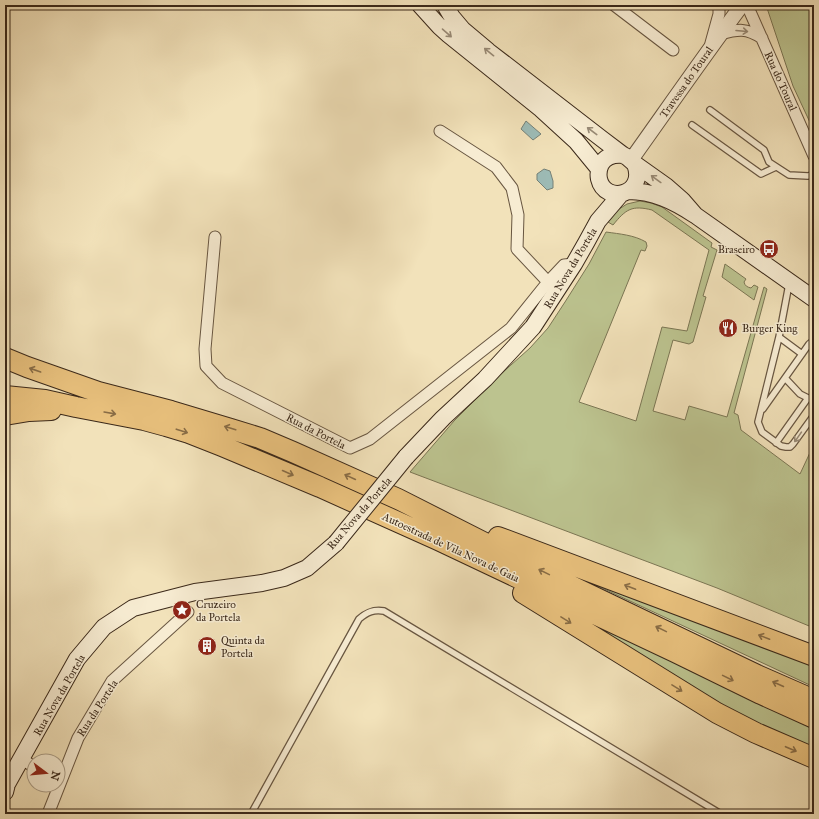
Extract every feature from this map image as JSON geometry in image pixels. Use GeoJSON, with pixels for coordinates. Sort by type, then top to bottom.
{"type":"FeatureCollection","features":[{"type":"Feature","properties":{"kind":"highway"},"geometry":{"type":"LineString","coordinates":[[5,358],[26,367],[98,392]]}},
{"type":"Feature","properties":{"kind":"highway"},"geometry":{"type":"LineString","coordinates":[[5,385],[98,392]]}},
{"type":"Feature","properties":{"kind":"highway","name":"Autoestrada de Vila Nova de Gaia"},"geometry":{"type":"LineString","coordinates":[[98,392],[231,428],[260,438],[330,468],[398,499],[540,570],[757,675],[814,700]]}},
{"type":"Feature","properties":{"kind":"highway"},"geometry":{"type":"LineString","coordinates":[[5,396],[45,400],[76,407]]}},
{"type":"Feature","properties":{"kind":"highway"},"geometry":{"type":"LineString","coordinates":[[5,415],[29,411],[76,407]]}},
{"type":"Feature","properties":{"kind":"highway","name":"Autoestrada de Vila Nova de Gaia"},"geometry":{"type":"LineString","coordinates":[[76,407],[144,420],[189,433],[259,460],[438,540],[814,718]]}},
{"type":"Feature","properties":{"kind":"highway"},"geometry":{"type":"LineString","coordinates":[[398,499],[814,656]]}},
{"type":"Feature","properties":{"kind":"highway"},"geometry":{"type":"LineString","coordinates":[[438,540],[717,712],[756,733],[814,758]]}},
{"type":"Feature","properties":{"kind":"main road"},"geometry":{"type":"LineString","coordinates":[[420,5],[449,35],[541,109],[576,140],[600,177],[604,189],[615,194],[639,191],[668,199],[695,214],[814,299]]}},
{"type":"Feature","properties":{"kind":"main road"},"geometry":{"type":"LineString","coordinates":[[445,5],[452,17],[463,30],[488,52],[666,186],[695,214]]}},
{"type":"Feature","properties":{"kind":"main road"},"geometry":{"type":"LineString","coordinates":[[600,177],[601,164],[605,159],[617,155],[630,160],[637,170],[638,176],[633,187],[624,192]]}},
{"type":"Feature","properties":{"kind":"main road","name":"Rua Nova da Portela"},"geometry":{"type":"LineString","coordinates":[[598,220],[600,177]]}},
{"type":"Feature","properties":{"kind":"main road","name":"Rua Nova da Portela"},"geometry":{"type":"LineString","coordinates":[[33,753],[77,659],[104,627],[133,608],[195,592],[262,583],[284,578],[307,568],[336,544],[406,457],[443,418],[485,379],[533,327],[574,264],[598,220],[624,192]]}},
{"type":"Feature","properties":{"kind":"main road","name":"Rua Nova da Portela"},"geometry":{"type":"LineString","coordinates":[[6,787],[26,765]]}},
{"type":"Feature","properties":{"kind":"street"},"geometry":{"type":"LineString","coordinates":[[614,5],[673,50]]}},
{"type":"Feature","properties":{"kind":"street"},"geometry":{"type":"LineString","coordinates":[[709,49],[719,14],[719,5]]}},
{"type":"Feature","properties":{"kind":"street","name":"Travessa do Toural"},"geometry":{"type":"LineString","coordinates":[[630,160],[742,5]]}},
{"type":"Feature","properties":{"kind":"street","name":"Rua do Toural"},"geometry":{"type":"LineString","coordinates":[[747,5],[814,156]]}},
{"type":"Feature","properties":{"kind":"street"},"geometry":{"type":"LineString","coordinates":[[720,34],[734,30],[744,30],[753,32],[762,38]]}},
{"type":"Feature","properties":{"kind":"street"},"geometry":{"type":"LineString","coordinates":[[440,131],[496,167],[512,188],[518,215],[517,249],[548,282]]}},
{"type":"Feature","properties":{"kind":"street","name":"Rua da Portela"},"geometry":{"type":"LineString","coordinates":[[215,237],[205,349],[206,366],[222,383],[350,448],[370,439],[511,328],[548,282],[564,265],[574,264]]}},
{"type":"Feature","properties":{"kind":"street","name":"Rua da Portela"},"geometry":{"type":"LineString","coordinates":[[66,766],[78,738],[112,681],[188,612]]}},
{"type":"Feature","properties":{"kind":"street","name":"Rua da Portela"},"geometry":{"type":"LineString","coordinates":[[48,814],[55,793]]}},
{"type":"Feature","properties":{"kind":"lane"},"geometry":{"type":"LineString","coordinates":[[710,110],[764,150],[769,162],[776,167],[789,175],[808,176],[814,174]]}},
{"type":"Feature","properties":{"kind":"lane"},"geometry":{"type":"LineString","coordinates":[[692,125],[761,174],[776,167]]}},
{"type":"Feature","properties":{"kind":"lane"},"geometry":{"type":"LineString","coordinates":[[789,282],[779,337],[758,422],[762,432],[776,443],[786,447],[793,444],[814,415]]}},
{"type":"Feature","properties":{"kind":"lane"},"geometry":{"type":"LineString","coordinates":[[779,337],[802,354]]}},
{"type":"Feature","properties":{"kind":"lane"},"geometry":{"type":"LineString","coordinates":[[761,413],[809,344],[814,340]]}},
{"type":"Feature","properties":{"kind":"lane"},"geometry":{"type":"LineString","coordinates":[[776,443],[811,398],[800,394],[785,378]]}},
{"type":"Feature","properties":{"kind":"lane"},"geometry":{"type":"LineString","coordinates":[[251,814],[359,619],[365,613],[377,610],[384,611],[391,615],[721,814]]}},
{"type":"Feature","properties":{"kind":"green space"},"geometry":{"type":"Polygon","coordinates":[[[766,5],[814,5],[814,131],[793,86],[766,5]]]}},
{"type":"Feature","properties":{"kind":"green space"},"geometry":{"type":"Polygon","coordinates":[[[640,201],[662,207],[712,243],[711,247],[717,250],[703,296],[706,297],[693,342],[689,344],[673,340],[653,411],[685,420],[689,406],[727,417],[764,287],[767,289],[734,413],[738,415],[741,430],[800,474],[814,444],[814,628],[717,588],[410,472],[454,421],[502,373],[530,348],[548,328],[589,264],[606,232],[637,238],[646,242],[647,246],[645,251],[641,250],[579,402],[636,421],[662,327],[687,331],[709,250],[652,210],[634,208],[622,215],[613,225],[608,222],[616,211],[627,204],[640,201]]]}},
{"type":"Feature","properties":{"kind":"green space"},"geometry":{"type":"Polygon","coordinates":[[[725,264],[746,279],[744,282],[746,286],[751,288],[754,285],[758,287],[754,300],[722,277],[725,264]]]}},
{"type":"Feature","properties":{"kind":"green space"},"geometry":{"type":"Polygon","coordinates":[[[549,563],[814,661],[814,687],[600,587],[549,563]]]}},
{"type":"Feature","properties":{"kind":"green space"},"geometry":{"type":"Polygon","coordinates":[[[576,615],[814,725],[814,751],[731,711],[576,615]]]}},
{"type":"Feature","properties":{"kind":"water"},"geometry":{"type":"Polygon","coordinates":[[[526,121],[541,134],[533,140],[521,129],[526,121]]]}},
{"type":"Feature","properties":{"kind":"water"},"geometry":{"type":"Polygon","coordinates":[[[544,169],[550,171],[553,181],[553,188],[547,190],[537,180],[537,174],[544,169]]]}},
{"type":"Feature","properties":{"kind":"place","name":"Braseiro"},"geometry":{"type":"Point","coordinates":[769,249]}},
{"type":"Feature","properties":{"kind":"place","name":"Burger King"},"geometry":{"type":"Point","coordinates":[728,328]}},
{"type":"Feature","properties":{"kind":"place","name":"Cruzeiro da Portela"},"geometry":{"type":"Point","coordinates":[182,610]}},
{"type":"Feature","properties":{"kind":"place","name":"Quinta da Portela"},"geometry":{"type":"Point","coordinates":[207,646]}}]}
